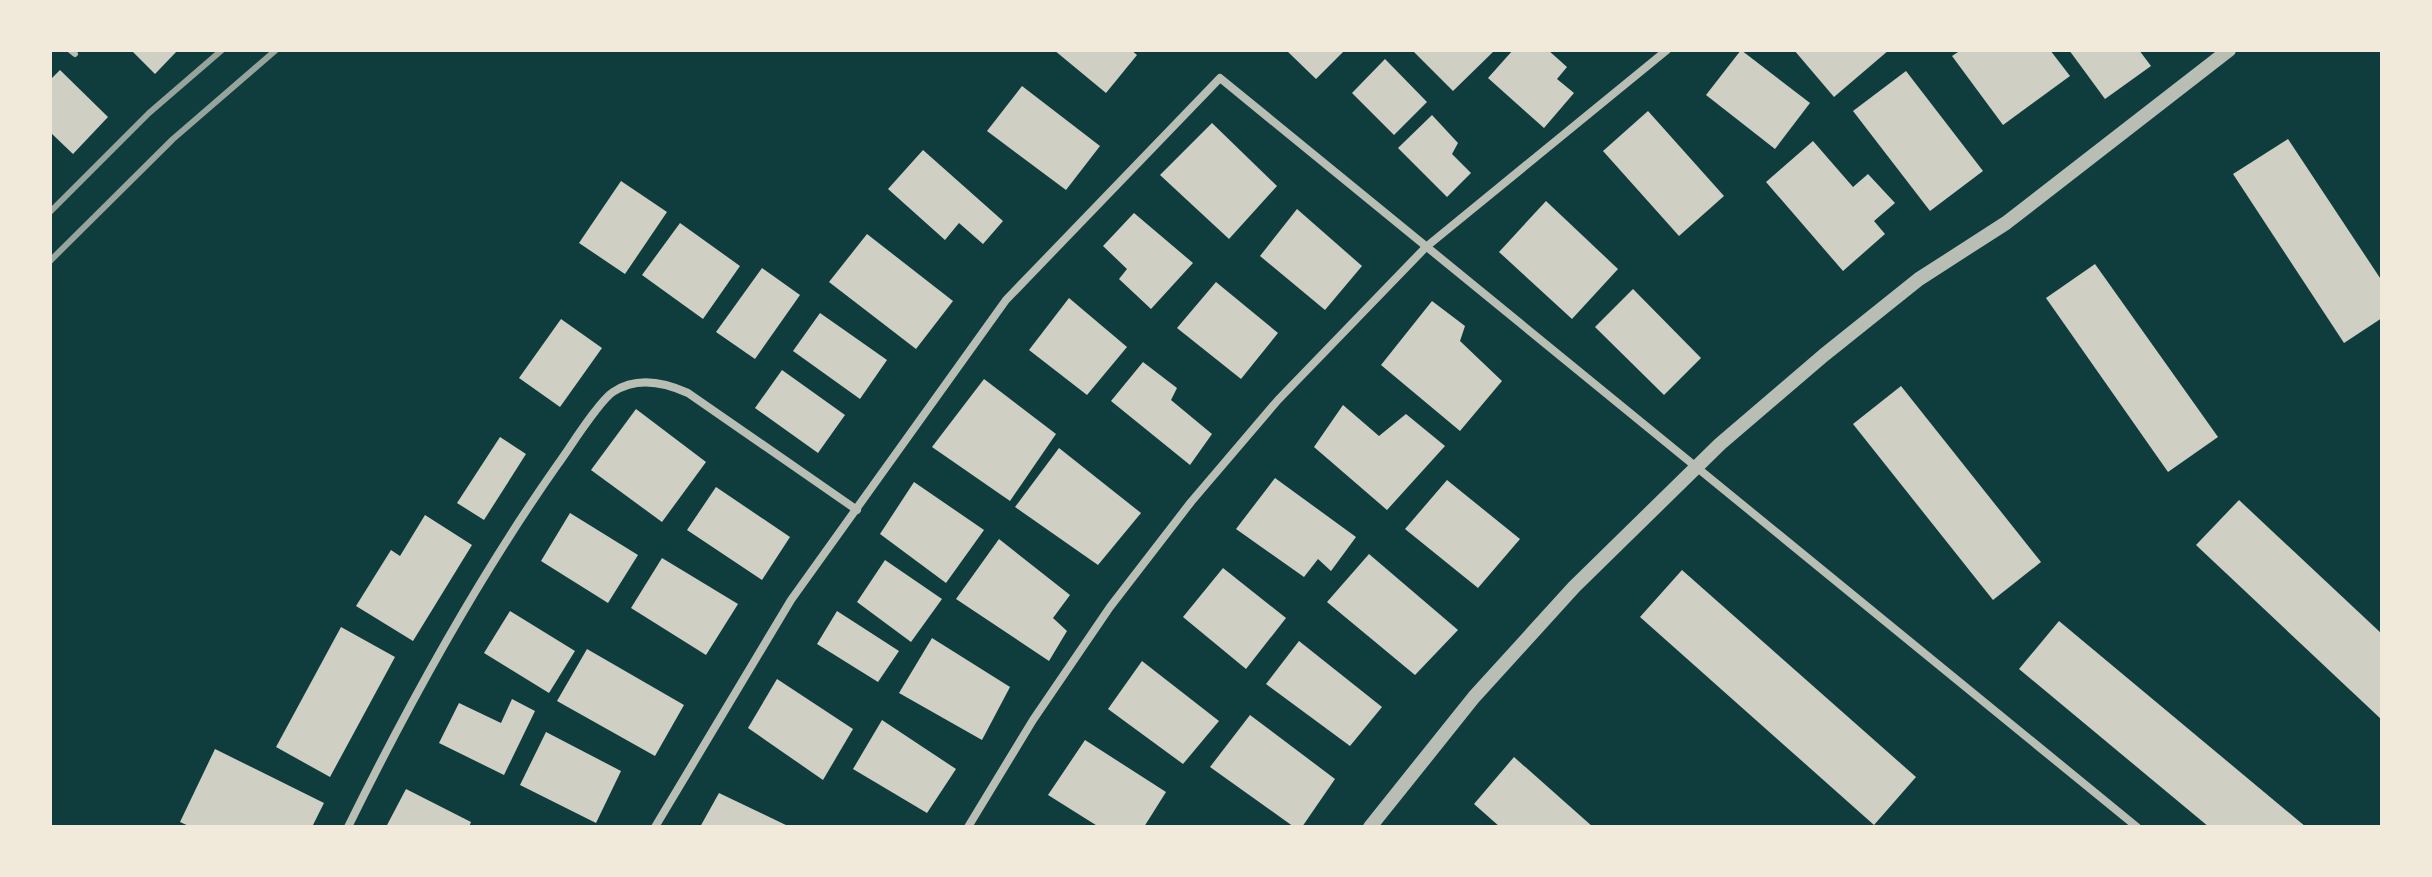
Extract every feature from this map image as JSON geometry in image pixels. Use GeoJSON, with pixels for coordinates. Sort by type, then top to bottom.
{"type":"FeatureCollection","features":[{"type":"Feature","properties":{"kind":"street"},"geometry":{"type":"LineString","coordinates":[[968,827],[1033,720],[1110,607],[1191,502],[1278,400],[1426,247],[1667,50]]}},
{"type":"Feature","properties":{"kind":"street"},"geometry":{"type":"LineString","coordinates":[[1370,827],[1474,697],[1574,587],[1695,468],[1824,355],[1919,279],[2006,223],[2229,50]]}},
{"type":"Feature","properties":{"kind":"street"},"geometry":{"type":"LineString","coordinates":[[655,827],[791,600],[1006,300],[1220,78],[2137,827]]}},
{"type":"Feature","properties":{"kind":"street"},"geometry":{"type":"LineString","coordinates":[[348,827],[402,717],[506,537],[612,392],[639,382],[665,383],[688,393],[857,510]]}},
{"type":"Feature","properties":{"kind":"building"},"geometry":{"type":"Polygon","coordinates":[[[131,50],[178,50],[155,74],[131,50]]]}},
{"type":"Feature","properties":{"kind":"building"},"geometry":{"type":"Polygon","coordinates":[[[1054,50],[1131,50],[1137,55],[1106,93],[1054,50]]]}},
{"type":"Feature","properties":{"kind":"building"},"geometry":{"type":"Polygon","coordinates":[[[1286,50],[1345,50],[1316,79],[1286,50]]]}},
{"type":"Feature","properties":{"kind":"building"},"geometry":{"type":"Polygon","coordinates":[[[1412,50],[1495,50],[1453,91],[1412,50]]]}},
{"type":"Feature","properties":{"kind":"building"},"geometry":{"type":"Polygon","coordinates":[[[1513,50],[1548,50],[1567,67],[1557,79],[1574,93],[1544,128],[1488,78],[1513,50]]]}},
{"type":"Feature","properties":{"kind":"building"},"geometry":{"type":"Polygon","coordinates":[[[1741,50],[1810,103],[1775,149],[1706,95],[1741,50]]]}},
{"type":"Feature","properties":{"kind":"building"},"geometry":{"type":"Polygon","coordinates":[[[1794,50],[1889,50],[1834,97],[1794,50]]]}},
{"type":"Feature","properties":{"kind":"building"},"geometry":{"type":"Polygon","coordinates":[[[1961,50],[2050,50],[2070,76],[2003,125],[1952,56],[1961,50]]]}},
{"type":"Feature","properties":{"kind":"building"},"geometry":{"type":"Polygon","coordinates":[[[2069,50],[2139,50],[2151,66],[2105,99],[2069,50]]]}},
{"type":"Feature","properties":{"kind":"building"},"geometry":{"type":"Polygon","coordinates":[[[1385,59],[1427,102],[1394,135],[1352,93],[1385,59]]]}},
{"type":"Feature","properties":{"kind":"building"},"geometry":{"type":"Polygon","coordinates":[[[60,70],[108,117],[73,154],[50,132],[50,80],[60,70]]]}},
{"type":"Feature","properties":{"kind":"building"},"geometry":{"type":"Polygon","coordinates":[[[1906,71],[1983,171],[1930,211],[1853,111],[1906,71]]]}},
{"type":"Feature","properties":{"kind":"building"},"geometry":{"type":"Polygon","coordinates":[[[1022,86],[1100,146],[1066,190],[987,131],[1022,86]]]}},
{"type":"Feature","properties":{"kind":"building"},"geometry":{"type":"Polygon","coordinates":[[[1648,111],[1724,196],[1679,236],[1603,151],[1648,111]]]}},
{"type":"Feature","properties":{"kind":"building"},"geometry":{"type":"Polygon","coordinates":[[[1432,115],[1458,143],[1452,154],[1471,173],[1447,197],[1398,148],[1432,115]]]}},
{"type":"Feature","properties":{"kind":"building"},"geometry":{"type":"Polygon","coordinates":[[[1212,123],[1277,186],[1229,239],[1160,175],[1212,123]]]}},
{"type":"Feature","properties":{"kind":"building"},"geometry":{"type":"Polygon","coordinates":[[[2288,139],[2382,281],[2382,318],[2344,343],[2233,174],[2288,139]]]}},
{"type":"Feature","properties":{"kind":"building"},"geometry":{"type":"Polygon","coordinates":[[[1813,141],[1853,187],[1868,174],[1895,203],[1874,221],[1885,234],[1843,271],[1766,182],[1813,141]]]}},
{"type":"Feature","properties":{"kind":"building"},"geometry":{"type":"Polygon","coordinates":[[[923,150],[1003,221],[983,244],[959,223],[945,240],[888,189],[923,150]]]}},
{"type":"Feature","properties":{"kind":"building"},"geometry":{"type":"Polygon","coordinates":[[[621,181],[667,212],[625,274],[579,243],[621,181]]]}},
{"type":"Feature","properties":{"kind":"building"},"geometry":{"type":"Polygon","coordinates":[[[1546,201],[1618,269],[1572,319],[1499,252],[1546,201]]]}},
{"type":"Feature","properties":{"kind":"building"},"geometry":{"type":"Polygon","coordinates":[[[1297,209],[1362,266],[1325,310],[1260,256],[1297,209]]]}},
{"type":"Feature","properties":{"kind":"building"},"geometry":{"type":"Polygon","coordinates":[[[1134,213],[1193,263],[1151,309],[1119,279],[1127,269],[1103,246],[1134,213]]]}},
{"type":"Feature","properties":{"kind":"building"},"geometry":{"type":"Polygon","coordinates":[[[680,223],[740,266],[703,319],[642,275],[680,223]]]}},
{"type":"Feature","properties":{"kind":"building"},"geometry":{"type":"Polygon","coordinates":[[[867,234],[953,301],[916,349],[829,282],[867,234]]]}},
{"type":"Feature","properties":{"kind":"building"},"geometry":{"type":"Polygon","coordinates":[[[2095,264],[2218,437],[2168,472],[2046,298],[2095,264]]]}},
{"type":"Feature","properties":{"kind":"building"},"geometry":{"type":"Polygon","coordinates":[[[762,268],[800,295],[755,359],[716,332],[762,268]]]}},
{"type":"Feature","properties":{"kind":"building"},"geometry":{"type":"Polygon","coordinates":[[[1216,282],[1278,333],[1241,379],[1177,328],[1216,282]]]}},
{"type":"Feature","properties":{"kind":"building"},"geometry":{"type":"Polygon","coordinates":[[[1633,289],[1701,358],[1664,395],[1595,327],[1633,289]]]}},
{"type":"Feature","properties":{"kind":"building"},"geometry":{"type":"Polygon","coordinates":[[[1069,298],[1127,347],[1087,395],[1029,350],[1069,298]]]}},
{"type":"Feature","properties":{"kind":"building"},"geometry":{"type":"Polygon","coordinates":[[[1432,301],[1465,326],[1460,341],[1502,381],[1460,431],[1381,365],[1432,301]]]}},
{"type":"Feature","properties":{"kind":"building"},"geometry":{"type":"Polygon","coordinates":[[[820,313],[887,360],[860,399],[793,351],[820,313]]]}},
{"type":"Feature","properties":{"kind":"building"},"geometry":{"type":"Polygon","coordinates":[[[561,319],[602,348],[560,407],[519,378],[561,319]]]}},
{"type":"Feature","properties":{"kind":"building"},"geometry":{"type":"Polygon","coordinates":[[[1143,362],[1177,388],[1171,400],[1212,434],[1190,465],[1111,401],[1143,362]]]}},
{"type":"Feature","properties":{"kind":"building"},"geometry":{"type":"Polygon","coordinates":[[[782,370],[845,415],[818,453],[755,408],[782,370]]]}},
{"type":"Feature","properties":{"kind":"building"},"geometry":{"type":"Polygon","coordinates":[[[984,379],[1056,434],[1010,501],[932,447],[984,379]]]}},
{"type":"Feature","properties":{"kind":"building"},"geometry":{"type":"Polygon","coordinates":[[[1901,386],[2041,562],[1993,600],[1853,424],[1901,386]]]}},
{"type":"Feature","properties":{"kind":"building"},"geometry":{"type":"Polygon","coordinates":[[[1343,405],[1379,436],[1406,414],[1445,446],[1387,510],[1314,447],[1343,405]]]}},
{"type":"Feature","properties":{"kind":"building"},"geometry":{"type":"Polygon","coordinates":[[[636,409],[706,462],[662,522],[591,470],[636,409]]]}},
{"type":"Feature","properties":{"kind":"building"},"geometry":{"type":"Polygon","coordinates":[[[500,437],[526,454],[484,520],[457,503],[500,437]]]}},
{"type":"Feature","properties":{"kind":"building"},"geometry":{"type":"Polygon","coordinates":[[[1059,448],[1141,513],[1098,565],[1015,507],[1059,448]]]}},
{"type":"Feature","properties":{"kind":"building"},"geometry":{"type":"Polygon","coordinates":[[[1275,478],[1356,537],[1331,571],[1318,559],[1304,577],[1236,529],[1275,478]]]}},
{"type":"Feature","properties":{"kind":"building"},"geometry":{"type":"Polygon","coordinates":[[[1447,480],[1520,539],[1478,588],[1405,529],[1447,480]]]}},
{"type":"Feature","properties":{"kind":"building"},"geometry":{"type":"Polygon","coordinates":[[[914,482],[984,530],[946,583],[880,534],[914,482]]]}},
{"type":"Feature","properties":{"kind":"building"},"geometry":{"type":"Polygon","coordinates":[[[716,487],[790,537],[762,580],[687,530],[716,487]]]}},
{"type":"Feature","properties":{"kind":"building"},"geometry":{"type":"Polygon","coordinates":[[[2239,500],[2382,634],[2382,720],[2196,545],[2239,500]]]}},
{"type":"Feature","properties":{"kind":"building"},"geometry":{"type":"Polygon","coordinates":[[[570,513],[638,555],[608,603],[541,561],[570,513]]]}},
{"type":"Feature","properties":{"kind":"building"},"geometry":{"type":"Polygon","coordinates":[[[425,515],[472,545],[413,641],[356,606],[391,550],[400,556],[425,515]]]}},
{"type":"Feature","properties":{"kind":"building"},"geometry":{"type":"Polygon","coordinates":[[[999,539],[1070,595],[1053,618],[1067,631],[1049,661],[956,599],[999,539]]]}},
{"type":"Feature","properties":{"kind":"building"},"geometry":{"type":"Polygon","coordinates":[[[1369,554],[1458,630],[1415,675],[1327,602],[1369,554]]]}},
{"type":"Feature","properties":{"kind":"building"},"geometry":{"type":"Polygon","coordinates":[[[662,558],[738,604],[706,655],[631,608],[662,558]]]}},
{"type":"Feature","properties":{"kind":"building"},"geometry":{"type":"Polygon","coordinates":[[[885,560],[942,599],[911,642],[857,602],[885,560]]]}},
{"type":"Feature","properties":{"kind":"building"},"geometry":{"type":"Polygon","coordinates":[[[1223,568],[1286,618],[1246,669],[1183,617],[1223,568]]]}},
{"type":"Feature","properties":{"kind":"building"},"geometry":{"type":"Polygon","coordinates":[[[1682,570],[1916,777],[1874,825],[1640,617],[1682,570]]]}},
{"type":"Feature","properties":{"kind":"building"},"geometry":{"type":"Polygon","coordinates":[[[510,611],[575,651],[549,693],[484,653],[510,611]]]}},
{"type":"Feature","properties":{"kind":"building"},"geometry":{"type":"Polygon","coordinates":[[[837,611],[899,651],[878,682],[817,644],[837,611]]]}},
{"type":"Feature","properties":{"kind":"building"},"geometry":{"type":"Polygon","coordinates":[[[2059,621],[2306,827],[2209,827],[2019,669],[2059,621]]]}},
{"type":"Feature","properties":{"kind":"building"},"geometry":{"type":"Polygon","coordinates":[[[341,627],[395,657],[330,777],[276,747],[341,627]]]}},
{"type":"Feature","properties":{"kind":"building"},"geometry":{"type":"Polygon","coordinates":[[[932,638],[1010,687],[982,740],[899,693],[932,638]]]}},
{"type":"Feature","properties":{"kind":"building"},"geometry":{"type":"Polygon","coordinates":[[[1299,641],[1382,707],[1350,746],[1266,684],[1299,641]]]}},
{"type":"Feature","properties":{"kind":"building"},"geometry":{"type":"Polygon","coordinates":[[[587,649],[684,705],[655,756],[557,701],[587,649]]]}},
{"type":"Feature","properties":{"kind":"building"},"geometry":{"type":"Polygon","coordinates":[[[1142,661],[1219,721],[1183,764],[1108,709],[1142,661]]]}},
{"type":"Feature","properties":{"kind":"building"},"geometry":{"type":"Polygon","coordinates":[[[777,679],[853,729],[823,780],[748,728],[777,679]]]}},
{"type":"Feature","properties":{"kind":"building"},"geometry":{"type":"Polygon","coordinates":[[[512,699],[535,711],[504,775],[439,743],[459,703],[501,723],[512,699]]]}},
{"type":"Feature","properties":{"kind":"building"},"geometry":{"type":"Polygon","coordinates":[[[1250,715],[1335,779],[1302,827],[1294,827],[1210,767],[1250,715]]]}},
{"type":"Feature","properties":{"kind":"building"},"geometry":{"type":"Polygon","coordinates":[[[882,720],[956,769],[927,813],[853,769],[882,720]]]}},
{"type":"Feature","properties":{"kind":"building"},"geometry":{"type":"Polygon","coordinates":[[[546,732],[621,771],[596,823],[520,785],[546,732]]]}},
{"type":"Feature","properties":{"kind":"building"},"geometry":{"type":"Polygon","coordinates":[[[1085,740],[1166,792],[1144,827],[1099,827],[1048,795],[1085,740]]]}},
{"type":"Feature","properties":{"kind":"building"},"geometry":{"type":"Polygon","coordinates":[[[215,749],[324,803],[312,827],[191,827],[180,822],[215,749]]]}},
{"type":"Feature","properties":{"kind":"building"},"geometry":{"type":"Polygon","coordinates":[[[1514,757],[1593,827],[1500,827],[1474,804],[1514,757]]]}},
{"type":"Feature","properties":{"kind":"building"},"geometry":{"type":"Polygon","coordinates":[[[406,789],[471,822],[469,827],[386,827],[406,789]]]}},
{"type":"Feature","properties":{"kind":"building"},"geometry":{"type":"Polygon","coordinates":[[[719,793],[790,827],[700,827],[719,793]]]}},
{"type":"Feature","properties":{"kind":"railway"},"geometry":{"type":"LineString","coordinates":[[50,212],[149,113],[222,50]]}},
{"type":"Feature","properties":{"kind":"railway"},"geometry":{"type":"LineString","coordinates":[[50,261],[173,139],[276,50]]}}]}
